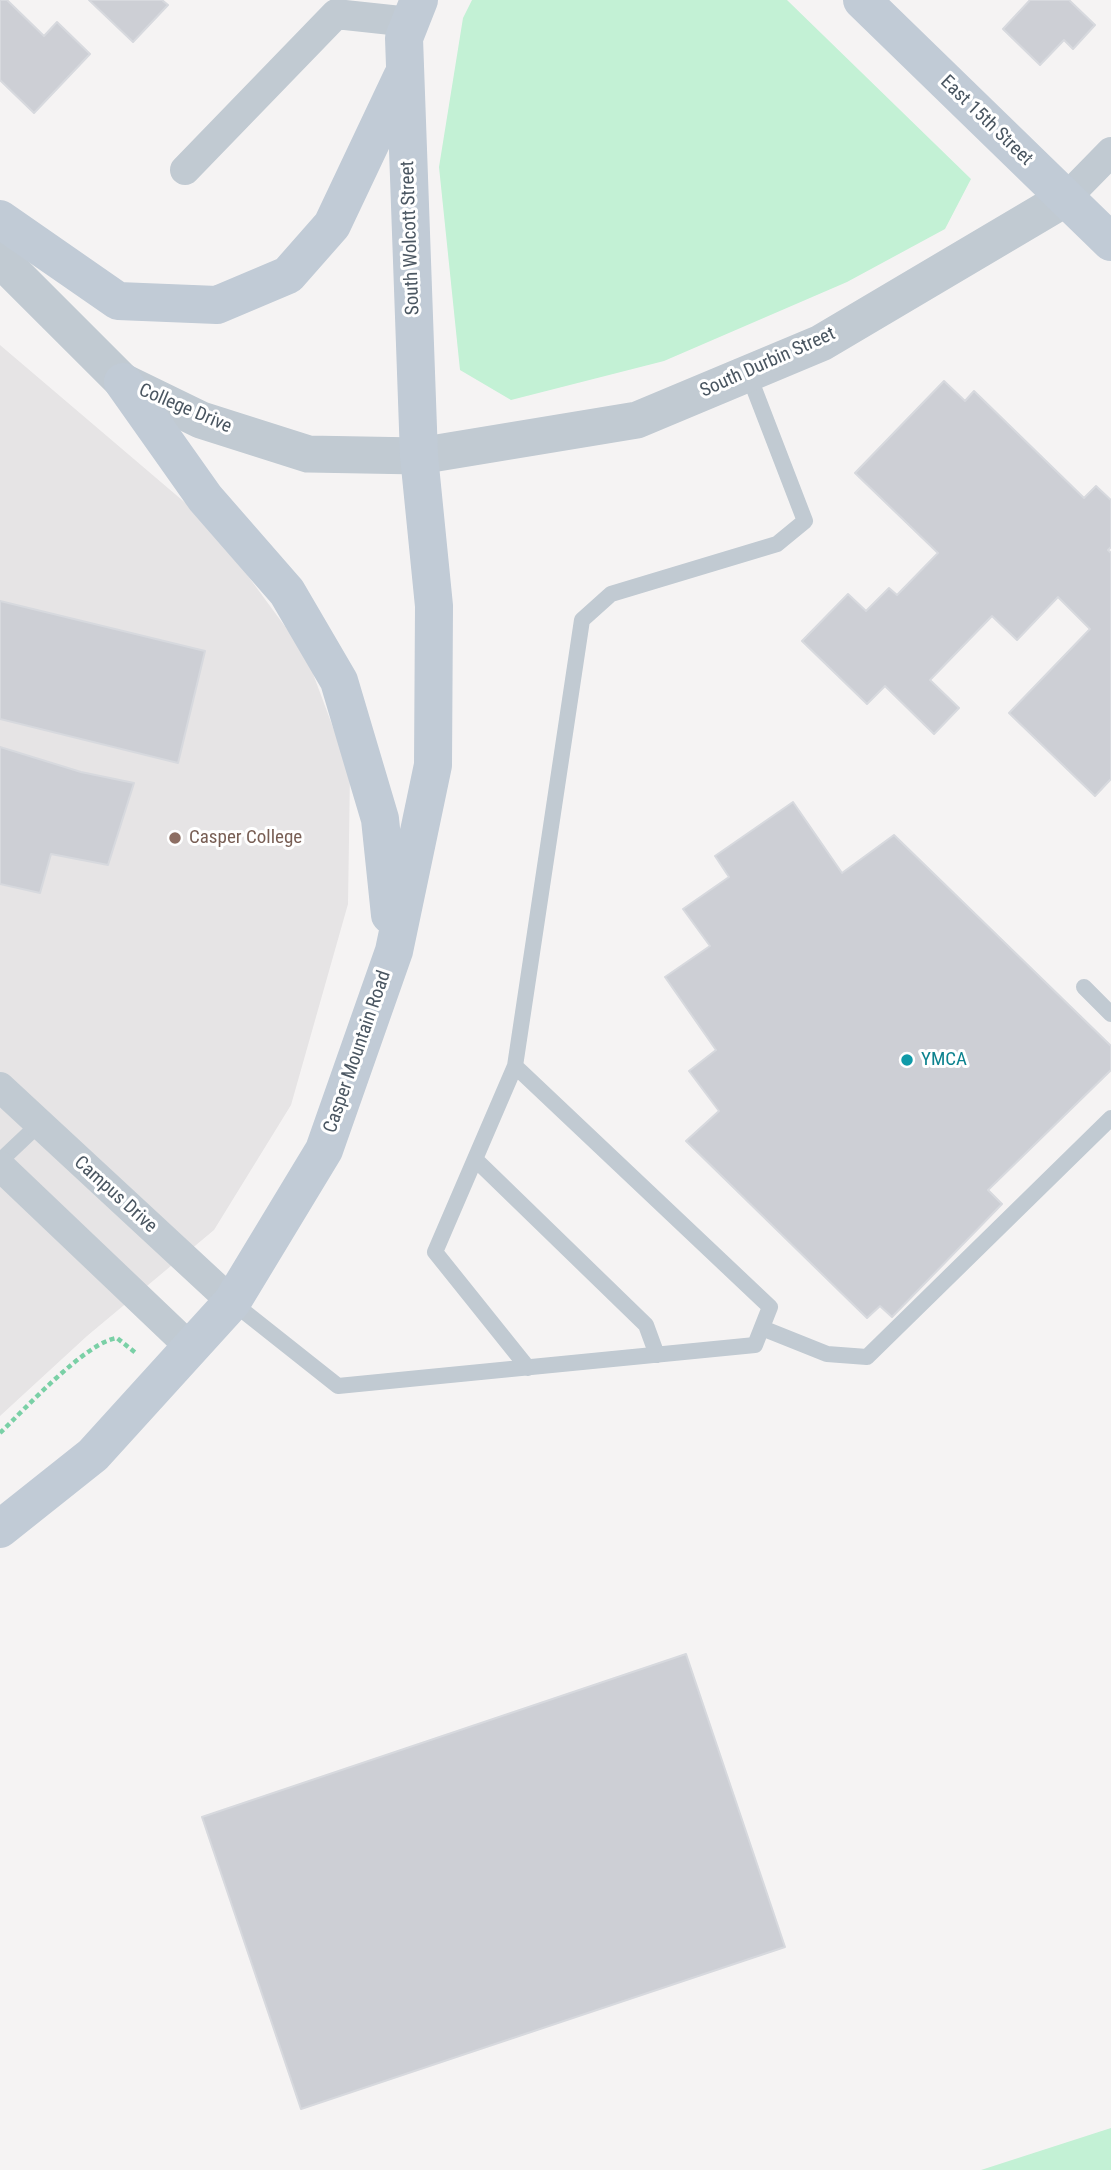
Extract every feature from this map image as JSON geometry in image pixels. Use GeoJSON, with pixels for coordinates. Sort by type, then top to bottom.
{"type":"FeatureCollection","features":[{"type":"Feature","properties":{"kind":"main road","name":"East 15th Street"},"geometry":{"type":"LineString","coordinates":[[862,0],[1111,242]]}},
{"type":"Feature","properties":{"kind":"main road","name":"South Wolcott Street"},"geometry":{"type":"LineString","coordinates":[[414,11],[404,38],[419,456]]}},
{"type":"Feature","properties":{"kind":"main road"},"geometry":{"type":"LineString","coordinates":[[0,219],[118,301],[217,305],[288,275],[332,225],[405,68]]}},
{"type":"Feature","properties":{"kind":"main road"},"geometry":{"type":"LineString","coordinates":[[123,382],[205,498],[288,592],[339,681],[380,819],[394,951]]}},
{"type":"Feature","properties":{"kind":"main road","name":"Casper Mountain Road"},"geometry":{"type":"LineString","coordinates":[[0,1529],[93,1455],[232,1302],[324,1150],[394,951],[433,765],[434,606],[419,456]]}},
{"type":"Feature","properties":{"kind":"street","name":"South Wolcott Street"},"geometry":{"type":"LineString","coordinates":[[185,170],[336,14],[414,11]]}},
{"type":"Feature","properties":{"kind":"street","name":"South Durbin Street"},"geometry":{"type":"LineString","coordinates":[[419,456],[637,421],[821,343],[1066,198],[1111,152]]}},
{"type":"Feature","properties":{"kind":"street","name":"College Drive"},"geometry":{"type":"LineString","coordinates":[[0,259],[123,382],[201,420],[308,454],[419,456]]}},
{"type":"Feature","properties":{"kind":"street","name":"Campus Drive"},"geometry":{"type":"LineString","coordinates":[[0,1087],[232,1302]]}},
{"type":"Feature","properties":{"kind":"street"},"geometry":{"type":"LineString","coordinates":[[0,1163],[191,1348]]}},
{"type":"Feature","properties":{"kind":"lane"},"geometry":{"type":"LineString","coordinates":[[528,1368],[435,1252],[515,1066],[582,620],[611,594],[777,544],[805,521],[748,373]]}},
{"type":"Feature","properties":{"kind":"lane"},"geometry":{"type":"LineString","coordinates":[[1084,988],[1111,1014]]}},
{"type":"Feature","properties":{"kind":"lane"},"geometry":{"type":"LineString","coordinates":[[232,1302],[338,1387],[755,1345],[770,1307],[515,1066]]}},
{"type":"Feature","properties":{"kind":"lane"},"geometry":{"type":"LineString","coordinates":[[762,1328],[827,1354],[867,1357],[1111,1118]]}},
{"type":"Feature","properties":{"kind":"lane"},"geometry":{"type":"LineString","coordinates":[[0,1163],[38,1125]]}},
{"type":"Feature","properties":{"kind":"lane"},"geometry":{"type":"LineString","coordinates":[[475,1159],[646,1325],[657,1355]]}},
{"type":"Feature","properties":{"kind":"path"},"geometry":{"type":"LineString","coordinates":[[0,1433],[82,1357],[105,1340],[117,1338],[165,1377]]}},
{"type":"Feature","properties":{"kind":"shaded area","name":"Casper College"},"geometry":{"type":"Polygon","coordinates":[[[0,345],[209,523],[306,655],[350,773],[348,904],[291,1105],[214,1230],[87,1336],[0,1416],[0,345]]]}},
{"type":"Feature","properties":{"kind":"green space"},"geometry":{"type":"Polygon","coordinates":[[[472,0],[787,0],[971,179],[945,229],[847,282],[664,361],[511,400],[460,370],[439,167],[463,18],[472,0]]]}},
{"type":"Feature","properties":{"kind":"green space"},"geometry":{"type":"Polygon","coordinates":[[[1111,2128],[1111,2170],[981,2170],[1111,2128]]]}},
{"type":"Feature","properties":{"kind":"building"},"geometry":{"type":"Polygon","coordinates":[[[0,0],[7,0],[44,36],[57,22],[90,54],[34,113],[0,80],[0,0]]]}},
{"type":"Feature","properties":{"kind":"building"},"geometry":{"type":"Polygon","coordinates":[[[89,0],[162,0],[168,5],[133,42],[89,0]]]}},
{"type":"Feature","properties":{"kind":"building"},"geometry":{"type":"Polygon","coordinates":[[[1030,0],[1069,0],[1095,25],[1073,49],[1064,40],[1040,65],[1003,29],[1030,0]]]}},
{"type":"Feature","properties":{"kind":"building"},"geometry":{"type":"Polygon","coordinates":[[[944,381],[965,401],[974,391],[1084,498],[1096,486],[1111,500],[1111,547],[1108,550],[1111,553],[1111,779],[1095,796],[1009,713],[1090,629],[1058,597],[1017,640],[992,616],[930,680],[959,708],[934,734],[885,686],[867,704],[802,641],[848,594],[866,611],[889,588],[897,595],[938,553],[855,473],[944,381]]]}},
{"type":"Feature","properties":{"kind":"building"},"geometry":{"type":"Polygon","coordinates":[[[0,601],[205,651],[178,763],[0,719],[0,601]]]}},
{"type":"Feature","properties":{"kind":"building"},"geometry":{"type":"Polygon","coordinates":[[[0,747],[81,772],[134,783],[108,865],[51,854],[40,893],[0,884],[0,747]]]}},
{"type":"Feature","properties":{"kind":"building","name":"YMCA"},"geometry":{"type":"Polygon","coordinates":[[[793,802],[842,873],[894,835],[1111,1046],[1111,1070],[988,1190],[1002,1204],[892,1317],[880,1306],[867,1318],[686,1141],[719,1111],[689,1071],[716,1050],[665,977],[710,946],[683,909],[729,877],[715,856],[793,802]]]}},
{"type":"Feature","properties":{"kind":"building"},"geometry":{"type":"Polygon","coordinates":[[[686,1654],[785,1947],[301,2109],[202,1817],[686,1654]]]}},
{"type":"Feature","properties":{"kind":"place","name":"Casper College"},"geometry":{"type":"Point","coordinates":[175,838]}},
{"type":"Feature","properties":{"kind":"place","name":"YMCA"},"geometry":{"type":"Point","coordinates":[907,1060]}}]}
